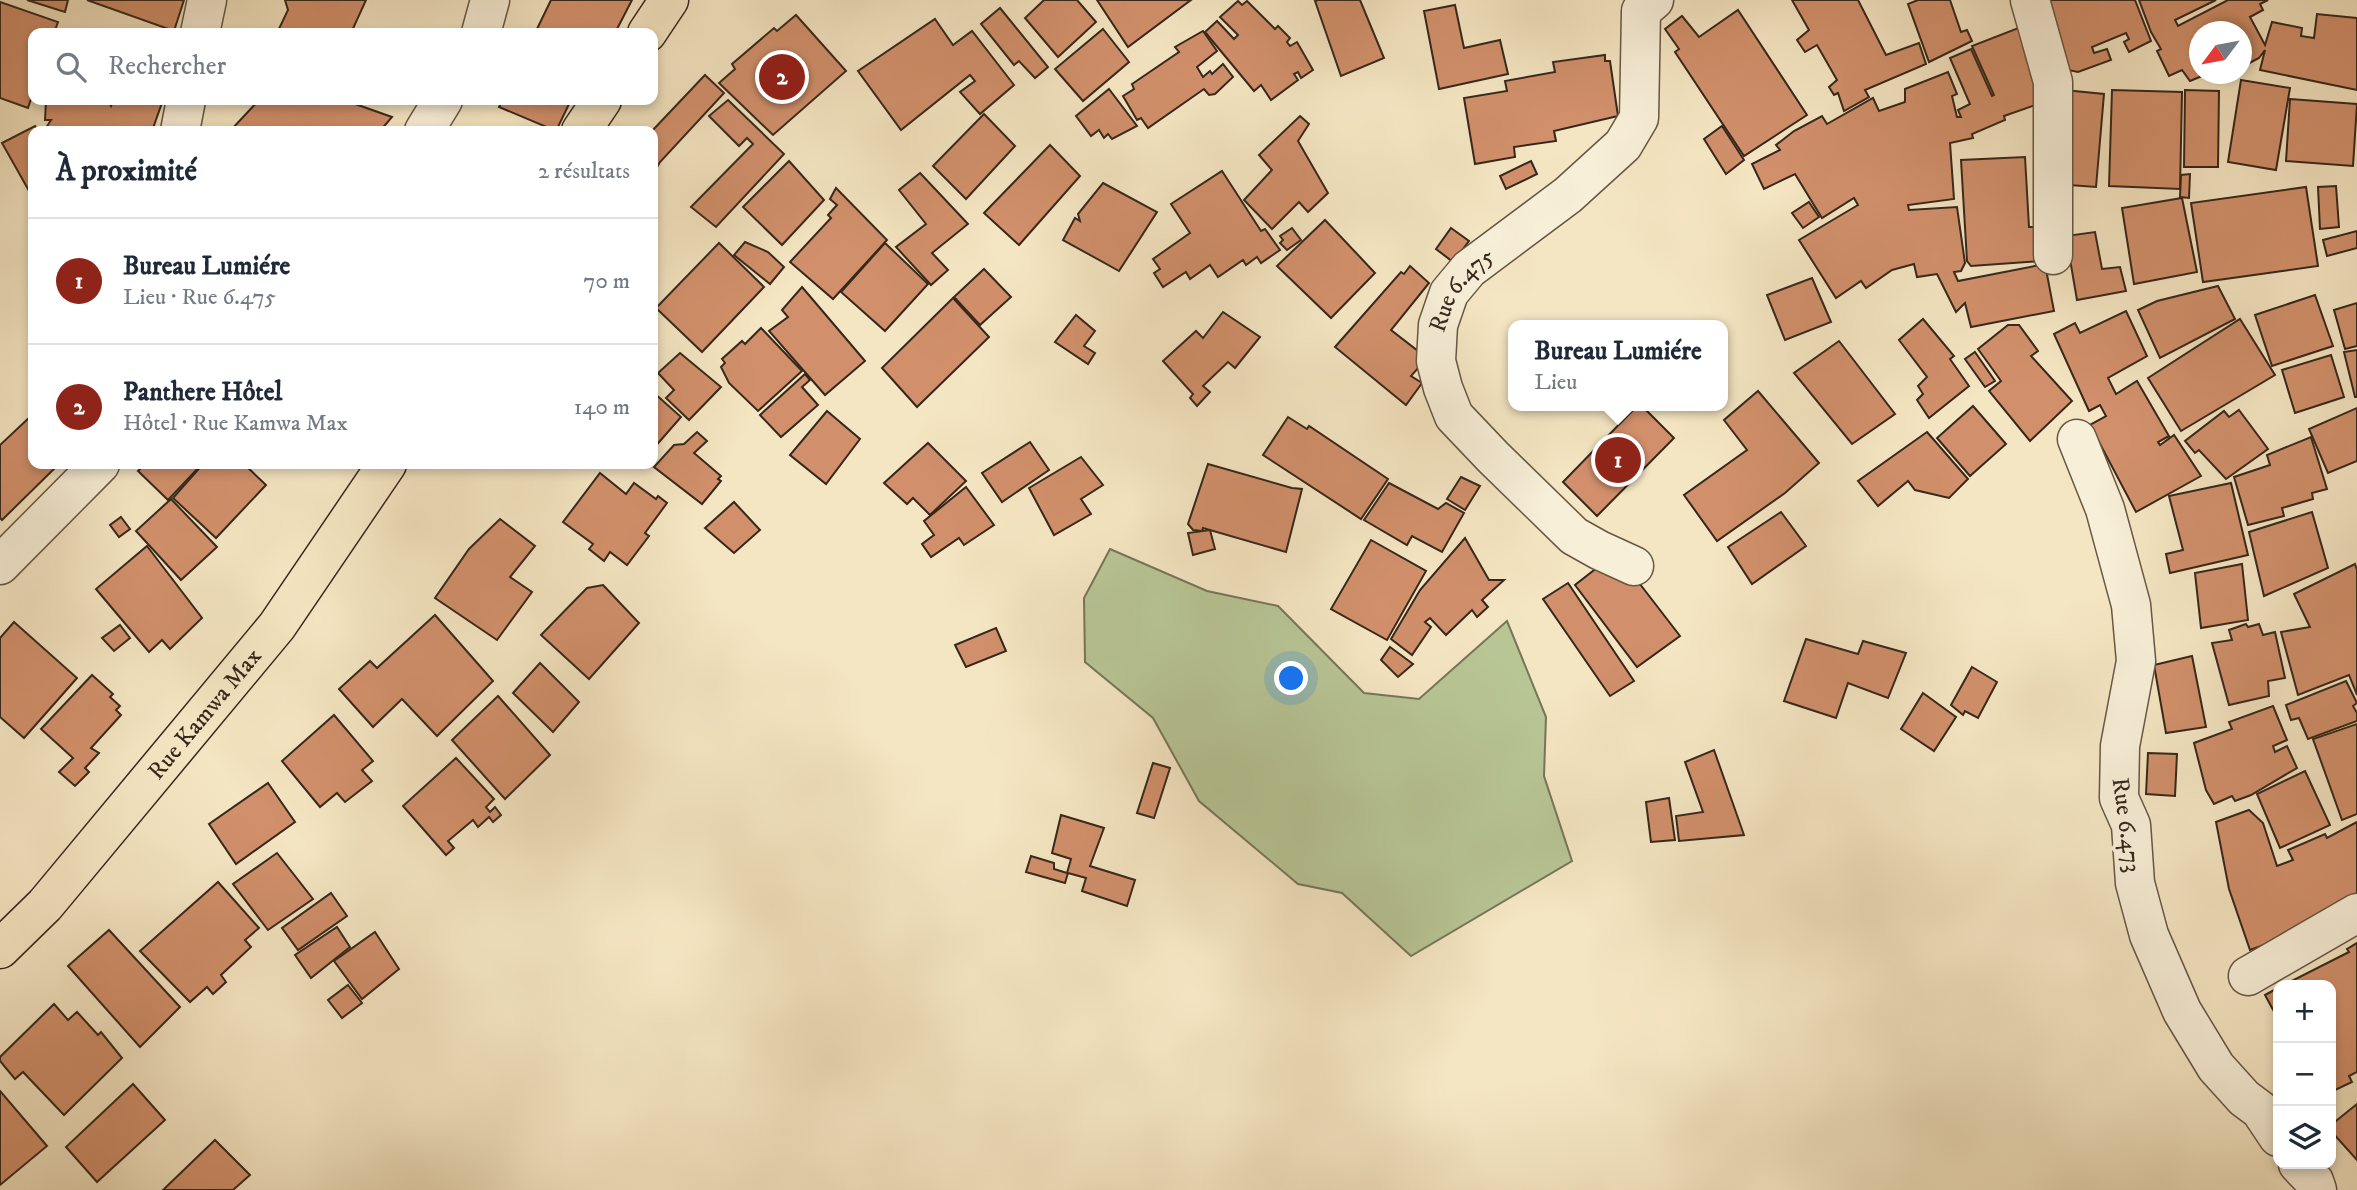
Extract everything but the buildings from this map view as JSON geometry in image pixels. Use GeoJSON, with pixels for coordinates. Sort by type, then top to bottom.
{"type":"FeatureCollection","features":[{"type":"Feature","properties":{"kind":"main road"},"geometry":{"type":"LineString","coordinates":[[650,28],[669,0]]}},
{"type":"Feature","properties":{"kind":"main road"},"geometry":{"type":"LineString","coordinates":[[584,126],[599,105]]}},
{"type":"Feature","properties":{"kind":"main road","name":"Rue Kamwa Max"},"geometry":{"type":"LineString","coordinates":[[0,949],[54,895],[277,626],[384,469]]}},
{"type":"Feature","properties":{"kind":"street"},"geometry":{"type":"LineString","coordinates":[[201,28],[207,0]]}},
{"type":"Feature","properties":{"kind":"street"},"geometry":{"type":"LineString","coordinates":[[482,28],[490,0]]}},
{"type":"Feature","properties":{"kind":"street","name":"Rue 6.475"},"geometry":{"type":"LineString","coordinates":[[1634,566],[1574,536],[1454,416],[1436,360],[1438,325],[1449,293],[1469,269],[1568,195],[1623,145],[1639,118],[1641,11],[1654,0]]}},
{"type":"Feature","properties":{"kind":"street"},"geometry":{"type":"LineString","coordinates":[[2030,0],[2053,82],[2053,256]]}},
{"type":"Feature","properties":{"kind":"street"},"geometry":{"type":"LineString","coordinates":[[181,126],[185,105]]}},
{"type":"Feature","properties":{"kind":"street"},"geometry":{"type":"LineString","coordinates":[[427,126],[440,105]]}},
{"type":"Feature","properties":{"kind":"street","name":"Rue 6.473"},"geometry":{"type":"LineString","coordinates":[[2077,439],[2105,509],[2131,605],[2136,661],[2120,746],[2119,798],[2131,825],[2136,883],[2148,935],[2182,1011],[2216,1067],[2244,1098],[2260,1110],[2273,1130]]}},
{"type":"Feature","properties":{"kind":"street"},"geometry":{"type":"LineString","coordinates":[[0,565],[95,469]]}},
{"type":"Feature","properties":{"kind":"street"},"geometry":{"type":"LineString","coordinates":[[2248,976],[2357,913]]}},
{"type":"Feature","properties":{"kind":"street"},"geometry":{"type":"LineString","coordinates":[[2303,1169],[2314,1181],[2317,1190]]}},
{"type":"Feature","properties":{"kind":"green space"},"geometry":{"type":"Polygon","coordinates":[[[1110,549],[1207,591],[1278,606],[1364,693],[1419,699],[1507,621],[1546,717],[1544,776],[1572,861],[1411,956],[1342,893],[1298,884],[1199,801],[1153,718],[1085,662],[1084,598],[1110,549]]]}},
{"type":"Feature","properties":{"kind":"place","name":"Panthere Hôtel"},"geometry":{"type":"Point","coordinates":[782,77]}},
{"type":"Feature","properties":{"kind":"place","name":"Bureau Lumiére"},"geometry":{"type":"Point","coordinates":[1618,460]}}]}
